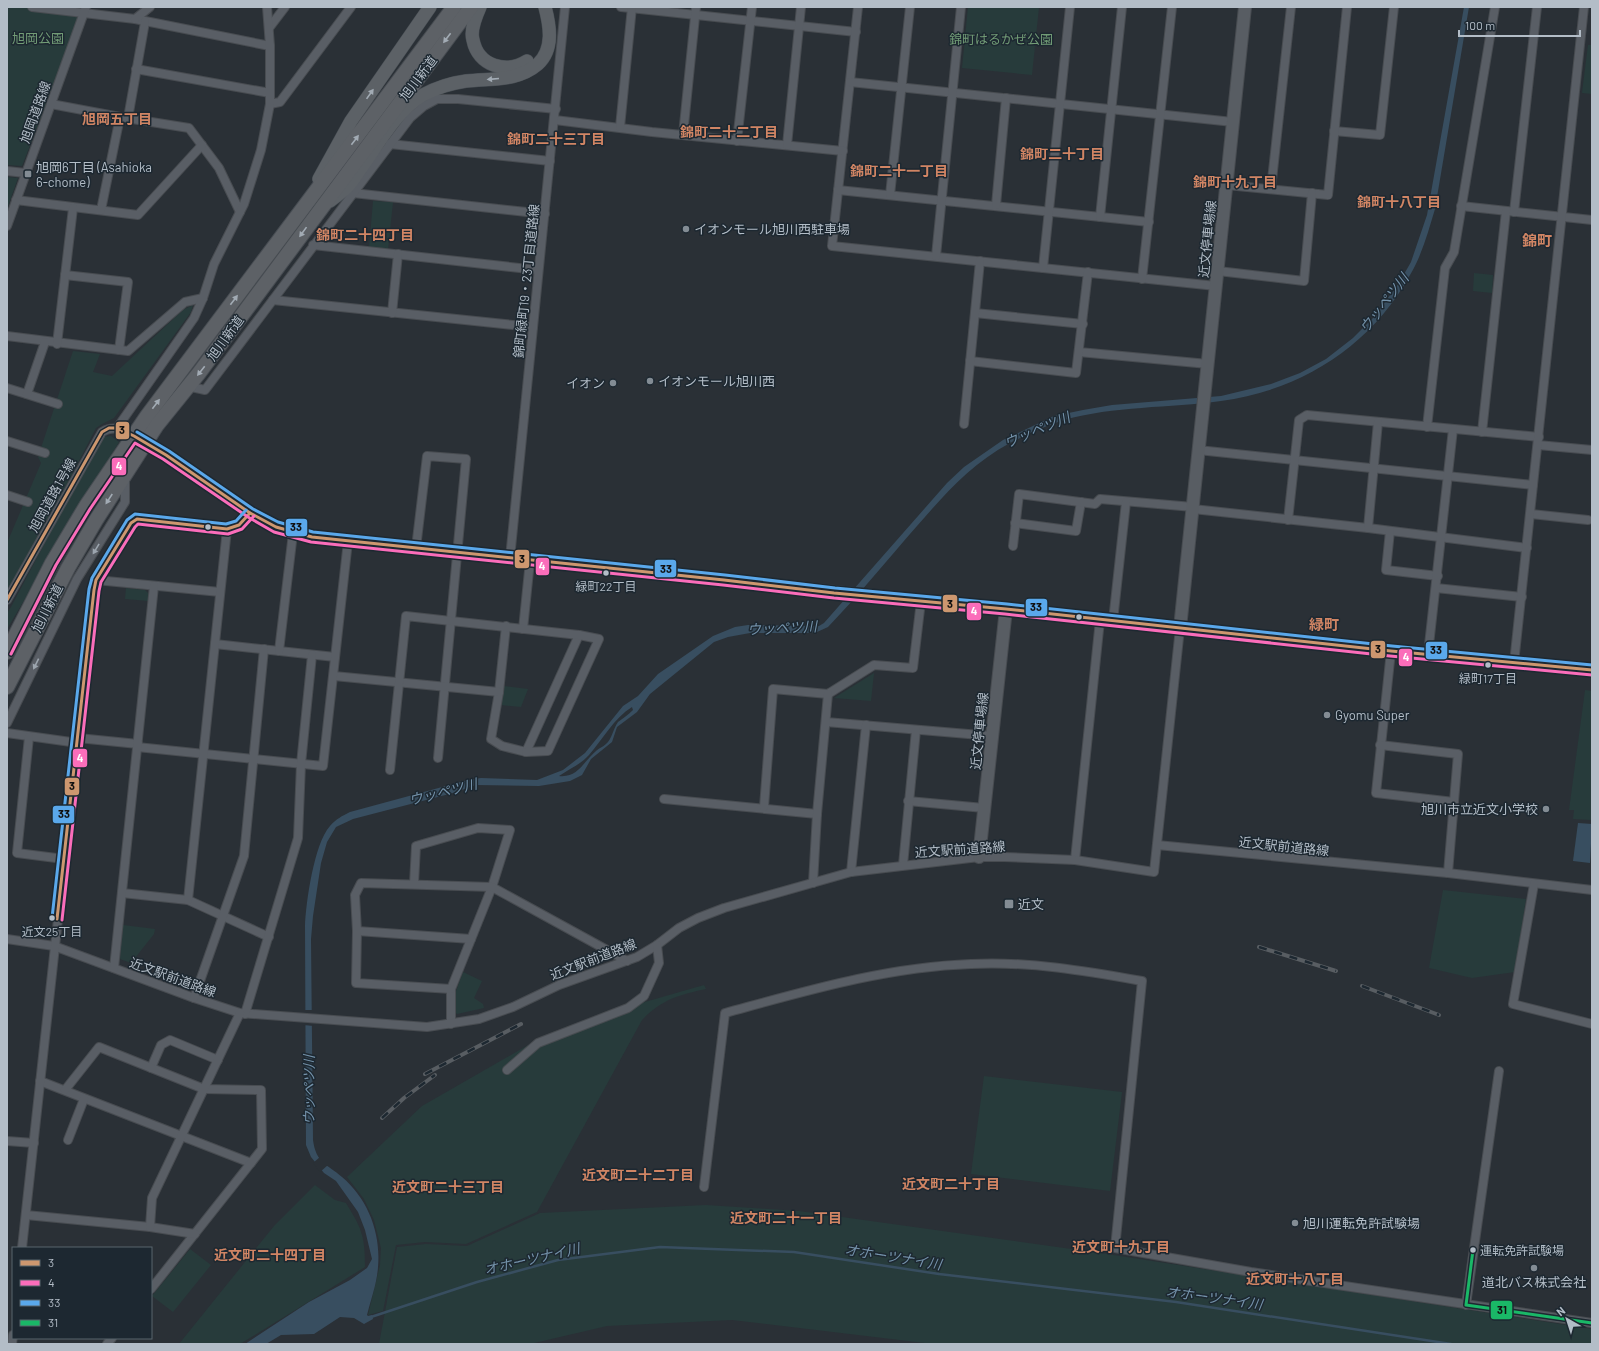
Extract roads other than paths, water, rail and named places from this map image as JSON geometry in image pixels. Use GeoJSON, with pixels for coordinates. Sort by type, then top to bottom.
{"type":"FeatureCollection","features":[{"type":"Feature","properties":{"kind":"highway","name":"旭川新道"},"geometry":{"type":"LineString","coordinates":[[7,687],[68,568],[96,520],[125,476],[140,439],[146,416],[454,7]]}},
{"type":"Feature","properties":{"kind":"highway","name":"旭川新道"},"geometry":{"type":"LineString","coordinates":[[7,652],[52,563],[86,506],[140,439],[157,425],[204,366],[471,7]]}},
{"type":"Feature","properties":{"kind":"main road"},"geometry":{"type":"LineString","coordinates":[[301,212],[351,121],[430,7]]}},
{"type":"Feature","properties":{"kind":"main road"},"geometry":{"type":"LineString","coordinates":[[480,7],[473,26],[472,40],[478,52],[486,61],[501,68],[512,68],[522,65],[534,57],[542,44],[544,7]]}},
{"type":"Feature","properties":{"kind":"main road"},"geometry":{"type":"LineString","coordinates":[[320,209],[347,187],[396,120],[410,104],[422,95],[452,83],[512,77],[528,71],[538,63],[546,53],[549,42],[549,24],[544,7]]}},
{"type":"Feature","properties":{"kind":"main road","name":"近文停車場線"},"geometry":{"type":"LineString","coordinates":[[1198,450],[1245,7]]}},
{"type":"Feature","properties":{"kind":"main road"},"geometry":{"type":"LineString","coordinates":[[140,439],[166,455],[250,513],[276,527],[293,533],[312,537],[834,593],[1006,609],[1180,628],[1198,450]]}},
{"type":"Feature","properties":{"kind":"main road","name":"近文停車場線"},"geometry":{"type":"LineString","coordinates":[[979,857],[1006,609]]}},
{"type":"Feature","properties":{"kind":"street"},"geometry":{"type":"LineString","coordinates":[[32,7],[85,10],[270,46]]}},
{"type":"Feature","properties":{"kind":"street"},"geometry":{"type":"LineString","coordinates":[[135,19],[150,7]]}},
{"type":"Feature","properties":{"kind":"street"},"geometry":{"type":"LineString","coordinates":[[140,439],[117,428],[194,318],[203,298],[214,264],[240,212],[261,150],[270,104],[270,46],[267,7]]}},
{"type":"Feature","properties":{"kind":"street"},"geometry":{"type":"LineString","coordinates":[[269,28],[285,7]]}},
{"type":"Feature","properties":{"kind":"street"},"geometry":{"type":"LineString","coordinates":[[270,104],[280,102],[351,7]]}},
{"type":"Feature","properties":{"kind":"street","name":"錦町緑町19・23丁目道路線"},"geometry":{"type":"LineString","coordinates":[[510,558],[538,270],[555,120],[565,7]]}},
{"type":"Feature","properties":{"kind":"street"},"geometry":{"type":"LineString","coordinates":[[621,7],[696,11],[750,21],[856,32]]}},
{"type":"Feature","properties":{"kind":"street"},"geometry":{"type":"LineString","coordinates":[[620,127],[631,7]]}},
{"type":"Feature","properties":{"kind":"street"},"geometry":{"type":"LineString","coordinates":[[737,141],[752,7]]}},
{"type":"Feature","properties":{"kind":"street"},"geometry":{"type":"LineString","coordinates":[[787,145],[801,7]]}},
{"type":"Feature","properties":{"kind":"street"},"geometry":{"type":"LineString","coordinates":[[858,7],[832,246],[1216,286]]}},
{"type":"Feature","properties":{"kind":"street"},"geometry":{"type":"LineString","coordinates":[[890,195],[910,7]]}},
{"type":"Feature","properties":{"kind":"street"},"geometry":{"type":"LineString","coordinates":[[936,256],[961,7]]}},
{"type":"Feature","properties":{"kind":"street"},"geometry":{"type":"LineString","coordinates":[[1043,268],[1070,7]]}},
{"type":"Feature","properties":{"kind":"street"},"geometry":{"type":"LineString","coordinates":[[1100,217],[1122,7]]}},
{"type":"Feature","properties":{"kind":"street"},"geometry":{"type":"LineString","coordinates":[[1142,279],[1172,7],[1167,7]]}},
{"type":"Feature","properties":{"kind":"street"},"geometry":{"type":"LineString","coordinates":[[1271,189],[1291,7]]}},
{"type":"Feature","properties":{"kind":"street"},"geometry":{"type":"LineString","coordinates":[[1227,185],[1328,195],[1347,7]]}},
{"type":"Feature","properties":{"kind":"street"},"geometry":{"type":"LineString","coordinates":[[1334,131],[1380,135],[1394,7]]}},
{"type":"Feature","properties":{"kind":"street"},"geometry":{"type":"LineString","coordinates":[[1427,427],[1445,268],[1454,252],[1495,7]]}},
{"type":"Feature","properties":{"kind":"street"},"geometry":{"type":"LineString","coordinates":[[1514,212],[1537,7]]}},
{"type":"Feature","properties":{"kind":"street"},"geometry":{"type":"LineString","coordinates":[[1514,663],[1539,441],[1584,7]]}},
{"type":"Feature","properties":{"kind":"street","name":"旭岡道路線"},"geometry":{"type":"LineString","coordinates":[[7,226],[85,10]]}},
{"type":"Feature","properties":{"kind":"street"},"geometry":{"type":"LineString","coordinates":[[683,135],[696,11]]}},
{"type":"Feature","properties":{"kind":"street"},"geometry":{"type":"LineString","coordinates":[[101,210],[136,69],[144,22]]}},
{"type":"Feature","properties":{"kind":"street"},"geometry":{"type":"LineString","coordinates":[[136,69],[270,93]]}},
{"type":"Feature","properties":{"kind":"street"},"geometry":{"type":"LineString","coordinates":[[850,82],[1111,108],[1233,122]]}},
{"type":"Feature","properties":{"kind":"street"},"geometry":{"type":"LineString","coordinates":[[996,205],[1006,98]]}},
{"type":"Feature","properties":{"kind":"street"},"geometry":{"type":"LineString","coordinates":[[187,386],[205,390],[410,118],[424,106],[437,99],[458,99],[556,109]]}},
{"type":"Feature","properties":{"kind":"street"},"geometry":{"type":"LineString","coordinates":[[51,104],[124,118],[189,128],[219,168],[240,212]]}},
{"type":"Feature","properties":{"kind":"street"},"geometry":{"type":"LineString","coordinates":[[555,120],[737,141],[843,151]]}},
{"type":"Feature","properties":{"kind":"street"},"geometry":{"type":"LineString","coordinates":[[390,144],[550,161]]}},
{"type":"Feature","properties":{"kind":"street"},"geometry":{"type":"LineString","coordinates":[[16,200],[138,215],[202,145]]}},
{"type":"Feature","properties":{"kind":"street"},"geometry":{"type":"LineString","coordinates":[[7,171],[25,173]]}},
{"type":"Feature","properties":{"kind":"street"},"geometry":{"type":"LineString","coordinates":[[838,190],[996,205],[1048,212],[1149,222]]}},
{"type":"Feature","properties":{"kind":"street"},"geometry":{"type":"LineString","coordinates":[[353,193],[545,214]]}},
{"type":"Feature","properties":{"kind":"street"},"geometry":{"type":"LineString","coordinates":[[1218,271],[1304,281],[1312,193]]}},
{"type":"Feature","properties":{"kind":"street"},"geometry":{"type":"LineString","coordinates":[[1461,206],[1592,220]]}},
{"type":"Feature","properties":{"kind":"street"},"geometry":{"type":"LineString","coordinates":[[57,344],[73,208]]}},
{"type":"Feature","properties":{"kind":"street"},"geometry":{"type":"LineString","coordinates":[[1482,432],[1506,211]]}},
{"type":"Feature","properties":{"kind":"street"},"geometry":{"type":"LineString","coordinates":[[314,245],[538,270]]}},
{"type":"Feature","properties":{"kind":"street"},"geometry":{"type":"LineString","coordinates":[[392,313],[398,254]]}},
{"type":"Feature","properties":{"kind":"street"},"geometry":{"type":"LineString","coordinates":[[964,424],[980,261]]}},
{"type":"Feature","properties":{"kind":"street"},"geometry":{"type":"LineString","coordinates":[[970,361],[1076,373],[1088,272]]}},
{"type":"Feature","properties":{"kind":"street"},"geometry":{"type":"LineString","coordinates":[[65,274],[128,282],[119,350]]}},
{"type":"Feature","properties":{"kind":"street"},"geometry":{"type":"LineString","coordinates":[[7,336],[57,344],[128,351],[185,302],[203,298]]}},
{"type":"Feature","properties":{"kind":"street"},"geometry":{"type":"LineString","coordinates":[[273,300],[533,327]]}},
{"type":"Feature","properties":{"kind":"street"},"geometry":{"type":"LineString","coordinates":[[974,312],[1082,324]]}},
{"type":"Feature","properties":{"kind":"street"},"geometry":{"type":"LineString","coordinates":[[27,394],[45,342]]}},
{"type":"Feature","properties":{"kind":"street"},"geometry":{"type":"LineString","coordinates":[[1079,352],[1208,364]]}},
{"type":"Feature","properties":{"kind":"street"},"geometry":{"type":"LineString","coordinates":[[7,388],[58,404]]}},
{"type":"Feature","properties":{"kind":"street"},"geometry":{"type":"LineString","coordinates":[[1288,520],[1296,460],[1299,420],[1307,415],[1482,432],[1592,450]]}},
{"type":"Feature","properties":{"kind":"street"},"geometry":{"type":"LineString","coordinates":[[1368,528],[1378,422]]}},
{"type":"Feature","properties":{"kind":"street","name":"旭岡道路1号線"},"geometry":{"type":"LineString","coordinates":[[7,600],[102,432],[109,428],[117,428]]}},
{"type":"Feature","properties":{"kind":"street"},"geometry":{"type":"LineString","coordinates":[[1428,654],[1438,576],[1453,429]]}},
{"type":"Feature","properties":{"kind":"street"},"geometry":{"type":"LineString","coordinates":[[7,441],[46,453]]}},
{"type":"Feature","properties":{"kind":"street"},"geometry":{"type":"LineString","coordinates":[[1198,450],[1533,485]]}},
{"type":"Feature","properties":{"kind":"street"},"geometry":{"type":"LineString","coordinates":[[416,548],[427,456],[466,459],[438,758]]}},
{"type":"Feature","properties":{"kind":"street"},"geometry":{"type":"LineString","coordinates":[[7,723],[77,579],[125,502],[125,476]]}},
{"type":"Feature","properties":{"kind":"street"},"geometry":{"type":"LineString","coordinates":[[1013,546],[1019,494],[1095,504],[1100,499],[1193,508],[1527,548]]}},
{"type":"Feature","properties":{"kind":"street"},"geometry":{"type":"LineString","coordinates":[[7,495],[28,502]]}},
{"type":"Feature","properties":{"kind":"street"},"geometry":{"type":"LineString","coordinates":[[1015,523],[1076,531],[1081,502]]}},
{"type":"Feature","properties":{"kind":"street"},"geometry":{"type":"LineString","coordinates":[[1113,621],[1126,502]]}},
{"type":"Feature","properties":{"kind":"street"},"geometry":{"type":"LineString","coordinates":[[22,1247],[54,946],[96,580],[131,523],[137,519],[227,529],[239,525],[250,513]]}},
{"type":"Feature","properties":{"kind":"street"},"geometry":{"type":"LineString","coordinates":[[1531,514],[1588,520]]}},
{"type":"Feature","properties":{"kind":"street"},"geometry":{"type":"LineString","coordinates":[[188,900],[227,529]]}},
{"type":"Feature","properties":{"kind":"street"},"geometry":{"type":"LineString","coordinates":[[1390,531],[1386,570],[1438,576]]}},
{"type":"Feature","properties":{"kind":"street"},"geometry":{"type":"LineString","coordinates":[[279,651],[293,533]]}},
{"type":"Feature","properties":{"kind":"street"},"geometry":{"type":"LineString","coordinates":[[7,733],[29,737],[78,740],[323,766],[348,541]]}},
{"type":"Feature","properties":{"kind":"street"},"geometry":{"type":"LineString","coordinates":[[523,629],[530,561]]}},
{"type":"Feature","properties":{"kind":"street"},"geometry":{"type":"LineString","coordinates":[[96,580],[220,592]]}},
{"type":"Feature","properties":{"kind":"street"},"geometry":{"type":"LineString","coordinates":[[114,968],[154,586]]}},
{"type":"Feature","properties":{"kind":"street"},"geometry":{"type":"LineString","coordinates":[[1436,588],[1522,597]]}},
{"type":"Feature","properties":{"kind":"street"},"geometry":{"type":"LineString","coordinates":[[764,807],[773,689],[828,694],[874,665],[913,668],[921,601]]}},
{"type":"Feature","properties":{"kind":"street"},"geometry":{"type":"LineString","coordinates":[[390,770],[406,616],[506,626],[599,639],[548,751],[526,752],[502,746],[491,739],[499,692],[506,626]]}},
{"type":"Feature","properties":{"kind":"street"},"geometry":{"type":"LineString","coordinates":[[1075,860],[1100,620]]}},
{"type":"Feature","properties":{"kind":"street"},"geometry":{"type":"LineString","coordinates":[[1157,845],[1180,628],[1391,651],[1592,670]]}},
{"type":"Feature","properties":{"kind":"street"},"geometry":{"type":"LineString","coordinates":[[526,752],[579,635]]}},
{"type":"Feature","properties":{"kind":"street"},"geometry":{"type":"LineString","coordinates":[[215,644],[335,658]]}},
{"type":"Feature","properties":{"kind":"street"},"geometry":{"type":"LineString","coordinates":[[194,998],[244,856],[264,649]]}},
{"type":"Feature","properties":{"kind":"street"},"geometry":{"type":"LineString","coordinates":[[1391,651],[1376,793],[1454,802]]}},
{"type":"Feature","properties":{"kind":"street"},"geometry":{"type":"LineString","coordinates":[[150,1227],[152,1198],[242,1013],[269,936],[298,838],[301,764],[312,655]]}},
{"type":"Feature","properties":{"kind":"street"},"geometry":{"type":"LineString","coordinates":[[334,676],[499,692]]}},
{"type":"Feature","properties":{"kind":"street"},"geometry":{"type":"LineString","coordinates":[[813,883],[817,814],[828,694]]}},
{"type":"Feature","properties":{"kind":"street"},"geometry":{"type":"LineString","coordinates":[[826,722],[992,736]]}},
{"type":"Feature","properties":{"kind":"street"},"geometry":{"type":"LineString","coordinates":[[851,872],[866,725]]}},
{"type":"Feature","properties":{"kind":"street"},"geometry":{"type":"LineString","coordinates":[[903,865],[916,730]]}},
{"type":"Feature","properties":{"kind":"street"},"geometry":{"type":"LineString","coordinates":[[29,737],[17,854],[64,859]]}},
{"type":"Feature","properties":{"kind":"street"},"geometry":{"type":"LineString","coordinates":[[1380,745],[1458,754],[1448,874]]}},
{"type":"Feature","properties":{"kind":"street"},"geometry":{"type":"LineString","coordinates":[[664,799],[764,807],[817,814]]}},
{"type":"Feature","properties":{"kind":"street"},"geometry":{"type":"LineString","coordinates":[[908,801],[984,808]]}},
{"type":"Feature","properties":{"kind":"street"},"geometry":{"type":"LineString","coordinates":[[414,884],[416,846],[478,828],[510,830],[492,887],[451,990],[451,1024]]}},
{"type":"Feature","properties":{"kind":"street","name":"近文駅前道路線"},"geometry":{"type":"LineString","coordinates":[[7,939],[54,946],[194,998],[242,1013],[427,1027],[479,1019],[513,1007],[559,985],[637,957],[657,945],[679,928],[698,918],[724,908],[851,872],[903,865],[979,857],[1075,860],[1154,872],[1157,845],[1592,890]]}},
{"type":"Feature","properties":{"kind":"street"},"geometry":{"type":"LineString","coordinates":[[451,990],[356,982],[355,894],[361,883],[492,887],[627,961]]}},
{"type":"Feature","properties":{"kind":"street"},"geometry":{"type":"LineString","coordinates":[[1534,884],[1513,1004],[1592,1024]]}},
{"type":"Feature","properties":{"kind":"street"},"geometry":{"type":"LineString","coordinates":[[122,893],[188,900],[269,936]]}},
{"type":"Feature","properties":{"kind":"street"},"geometry":{"type":"LineString","coordinates":[[356,931],[471,939]]}},
{"type":"Feature","properties":{"kind":"street"},"geometry":{"type":"LineString","coordinates":[[507,1070],[538,1043],[628,1008],[644,996],[659,963],[657,945]]}},
{"type":"Feature","properties":{"kind":"street"},"geometry":{"type":"LineString","coordinates":[[704,1187],[725,1013],[857,978],[907,970],[971,964],[1072,969],[1142,981],[1115,1248],[1251,1272],[1466,1305],[1592,1322]]}},
{"type":"Feature","properties":{"kind":"street"},"geometry":{"type":"LineString","coordinates":[[152,1068],[161,1045],[170,1040],[218,1060]]}},
{"type":"Feature","properties":{"kind":"street"},"geometry":{"type":"LineString","coordinates":[[65,1090],[99,1047],[204,1089],[261,1090],[262,1149],[152,1287]]}},
{"type":"Feature","properties":{"kind":"street"},"geometry":{"type":"LineString","coordinates":[[1466,1305],[1499,1071]]}},
{"type":"Feature","properties":{"kind":"street"},"geometry":{"type":"LineString","coordinates":[[40,1081],[251,1163]]}},
{"type":"Feature","properties":{"kind":"street"},"geometry":{"type":"LineString","coordinates":[[68,1140],[84,1099]]}},
{"type":"Feature","properties":{"kind":"street"},"geometry":{"type":"LineString","coordinates":[[7,1141],[34,1143]]}},
{"type":"Feature","properties":{"kind":"street"},"geometry":{"type":"LineString","coordinates":[[26,1215],[150,1227],[195,1234]]}},
{"type":"Feature","properties":{"kind":"water","name":"ウッペツ川"},"geometry":{"type":"Polygon","coordinates":[[[1464,7],[1469,7],[1435,209],[1427,235],[1410,275],[1394,301],[1375,324],[1354,344],[1330,361],[1279,387],[1221,401],[1083,415],[1050,425],[1010,443],[983,460],[948,491],[828,627],[817,632],[805,633],[750,633],[728,637],[714,642],[650,694],[637,712],[617,727],[612,742],[591,759],[582,775],[570,781],[539,786],[476,785],[453,793],[353,819],[336,827],[327,842],[321,863],[311,939],[313,1140],[314,1148],[323,1162],[351,1186],[366,1206],[375,1229],[378,1267],[374,1291],[367,1315],[372,1315],[373,1319],[364,1324],[354,1318],[340,1317],[314,1334],[281,1335],[266,1344],[245,1344],[309,1302],[350,1280],[367,1268],[372,1259],[365,1230],[358,1212],[336,1181],[324,1173],[311,1157],[306,1145],[305,926],[309,889],[315,859],[324,834],[332,824],[350,812],[468,780],[481,778],[537,780],[563,770],[585,753],[623,706],[638,696],[658,674],[713,636],[735,627],[748,625],[819,626],[824,623],[947,483],[964,467],[1003,440],[1054,416],[1112,405],[1221,396],[1271,384],[1300,373],[1326,359],[1353,338],[1373,318],[1399,283],[1411,262],[1427,215],[1464,7]],[[632,707],[620,717],[586,758],[559,776],[566,776],[576,772],[591,755],[608,742],[618,722],[633,710],[632,707]]]}},
{"type":"Feature","properties":{"kind":"water"},"geometry":{"type":"Polygon","coordinates":[[[1578,823],[1592,824],[1590,863],[1573,861],[1578,823]]]}},
{"type":"Feature","properties":{"kind":"waterway","name":"オホーツナイ川"},"geometry":{"type":"LineString","coordinates":[[371,1317],[477,1282],[558,1260],[660,1247],[794,1252],[939,1274],[1176,1302],[1451,1344]]}},
{"type":"Feature","properties":{"kind":"railway"},"geometry":{"type":"LineString","coordinates":[[1259,947],[1336,971]]}},
{"type":"Feature","properties":{"kind":"railway"},"geometry":{"type":"LineString","coordinates":[[1362,986],[1439,1015]]}},
{"type":"Feature","properties":{"kind":"railway"},"geometry":{"type":"LineString","coordinates":[[425,1074],[521,1024]]}},
{"type":"Feature","properties":{"kind":"railway"},"geometry":{"type":"LineString","coordinates":[[382,1118],[404,1098],[435,1075]]}},
{"type":"Feature","properties":{"kind":"place","name":"旭岡6丁目 (Asahioka 6-chome)"},"geometry":{"type":"Point","coordinates":[28,174]}},
{"type":"Feature","properties":{"kind":"place","name":"イオンモール旭川西駐車場"},"geometry":{"type":"Point","coordinates":[686,229]}},
{"type":"Feature","properties":{"kind":"place","name":"イオンモール旭川西"},"geometry":{"type":"Point","coordinates":[650,381]}},
{"type":"Feature","properties":{"kind":"place","name":"イオン"},"geometry":{"type":"Point","coordinates":[613,383]}},
{"type":"Feature","properties":{"kind":"place","name":"緑町22丁目"},"geometry":{"type":"Point","coordinates":[606,573]}},
{"type":"Feature","properties":{"kind":"place","name":"緑町17丁目"},"geometry":{"type":"Point","coordinates":[1488,665]}},
{"type":"Feature","properties":{"kind":"place","name":"Gyomu Super"},"geometry":{"type":"Point","coordinates":[1327,715]}},
{"type":"Feature","properties":{"kind":"place","name":"旭川市立近文小学校"},"geometry":{"type":"Point","coordinates":[1546,809]}},
{"type":"Feature","properties":{"kind":"place","name":"近文"},"geometry":{"type":"Point","coordinates":[1009,904]}},
{"type":"Feature","properties":{"kind":"place","name":"近文25丁目"},"geometry":{"type":"Point","coordinates":[52,918]}},
{"type":"Feature","properties":{"kind":"place","name":"旭川運転免許試験場"},"geometry":{"type":"Point","coordinates":[1295,1223]}},
{"type":"Feature","properties":{"kind":"place","name":"運転免許試験場"},"geometry":{"type":"Point","coordinates":[1473,1250]}},
{"type":"Feature","properties":{"kind":"place","name":"道北バス株式会社"},"geometry":{"type":"Point","coordinates":[1534,1268]}},
{"type":"Feature","properties":{"kind":"district","name":"旭岡五丁目"},"geometry":{"type":"Point","coordinates":[117,119]}},
{"type":"Feature","properties":{"kind":"district","name":"錦町二十二丁目"},"geometry":{"type":"Point","coordinates":[729,132]}},
{"type":"Feature","properties":{"kind":"district","name":"錦町二十三丁目"},"geometry":{"type":"Point","coordinates":[556,139]}},
{"type":"Feature","properties":{"kind":"district","name":"錦町二十丁目"},"geometry":{"type":"Point","coordinates":[1062,154]}},
{"type":"Feature","properties":{"kind":"district","name":"錦町二十一丁目"},"geometry":{"type":"Point","coordinates":[899,171]}},
{"type":"Feature","properties":{"kind":"district","name":"錦町十九丁目"},"geometry":{"type":"Point","coordinates":[1235,182]}},
{"type":"Feature","properties":{"kind":"district","name":"錦町十八丁目"},"geometry":{"type":"Point","coordinates":[1399,202]}},
{"type":"Feature","properties":{"kind":"district","name":"錦町二十四丁目"},"geometry":{"type":"Point","coordinates":[365,235]}},
{"type":"Feature","properties":{"kind":"district","name":"錦町"},"geometry":{"type":"Point","coordinates":[1537,241]}},
{"type":"Feature","properties":{"kind":"district","name":"緑町"},"geometry":{"type":"Point","coordinates":[1324,625]}},
{"type":"Feature","properties":{"kind":"district","name":"近文町二十二丁目"},"geometry":{"type":"Point","coordinates":[638,1175]}},
{"type":"Feature","properties":{"kind":"district","name":"近文町二十丁目"},"geometry":{"type":"Point","coordinates":[951,1184]}},
{"type":"Feature","properties":{"kind":"district","name":"近文町二十三丁目"},"geometry":{"type":"Point","coordinates":[448,1187]}},
{"type":"Feature","properties":{"kind":"district","name":"近文町二十一丁目"},"geometry":{"type":"Point","coordinates":[786,1218]}},
{"type":"Feature","properties":{"kind":"district","name":"近文町十九丁目"},"geometry":{"type":"Point","coordinates":[1121,1247]}},
{"type":"Feature","properties":{"kind":"district","name":"近文町二十四丁目"},"geometry":{"type":"Point","coordinates":[270,1255]}},
{"type":"Feature","properties":{"kind":"district","name":"近文町十八丁目"},"geometry":{"type":"Point","coordinates":[1295,1279]}},
{"type":"Feature","properties":{"kind":"park label","name":"旭岡公園"},"geometry":{"type":"Point","coordinates":[38,38]}},
{"type":"Feature","properties":{"kind":"park label","name":"錦町はるかぜ公園"},"geometry":{"type":"Point","coordinates":[1001,39]}}]}
